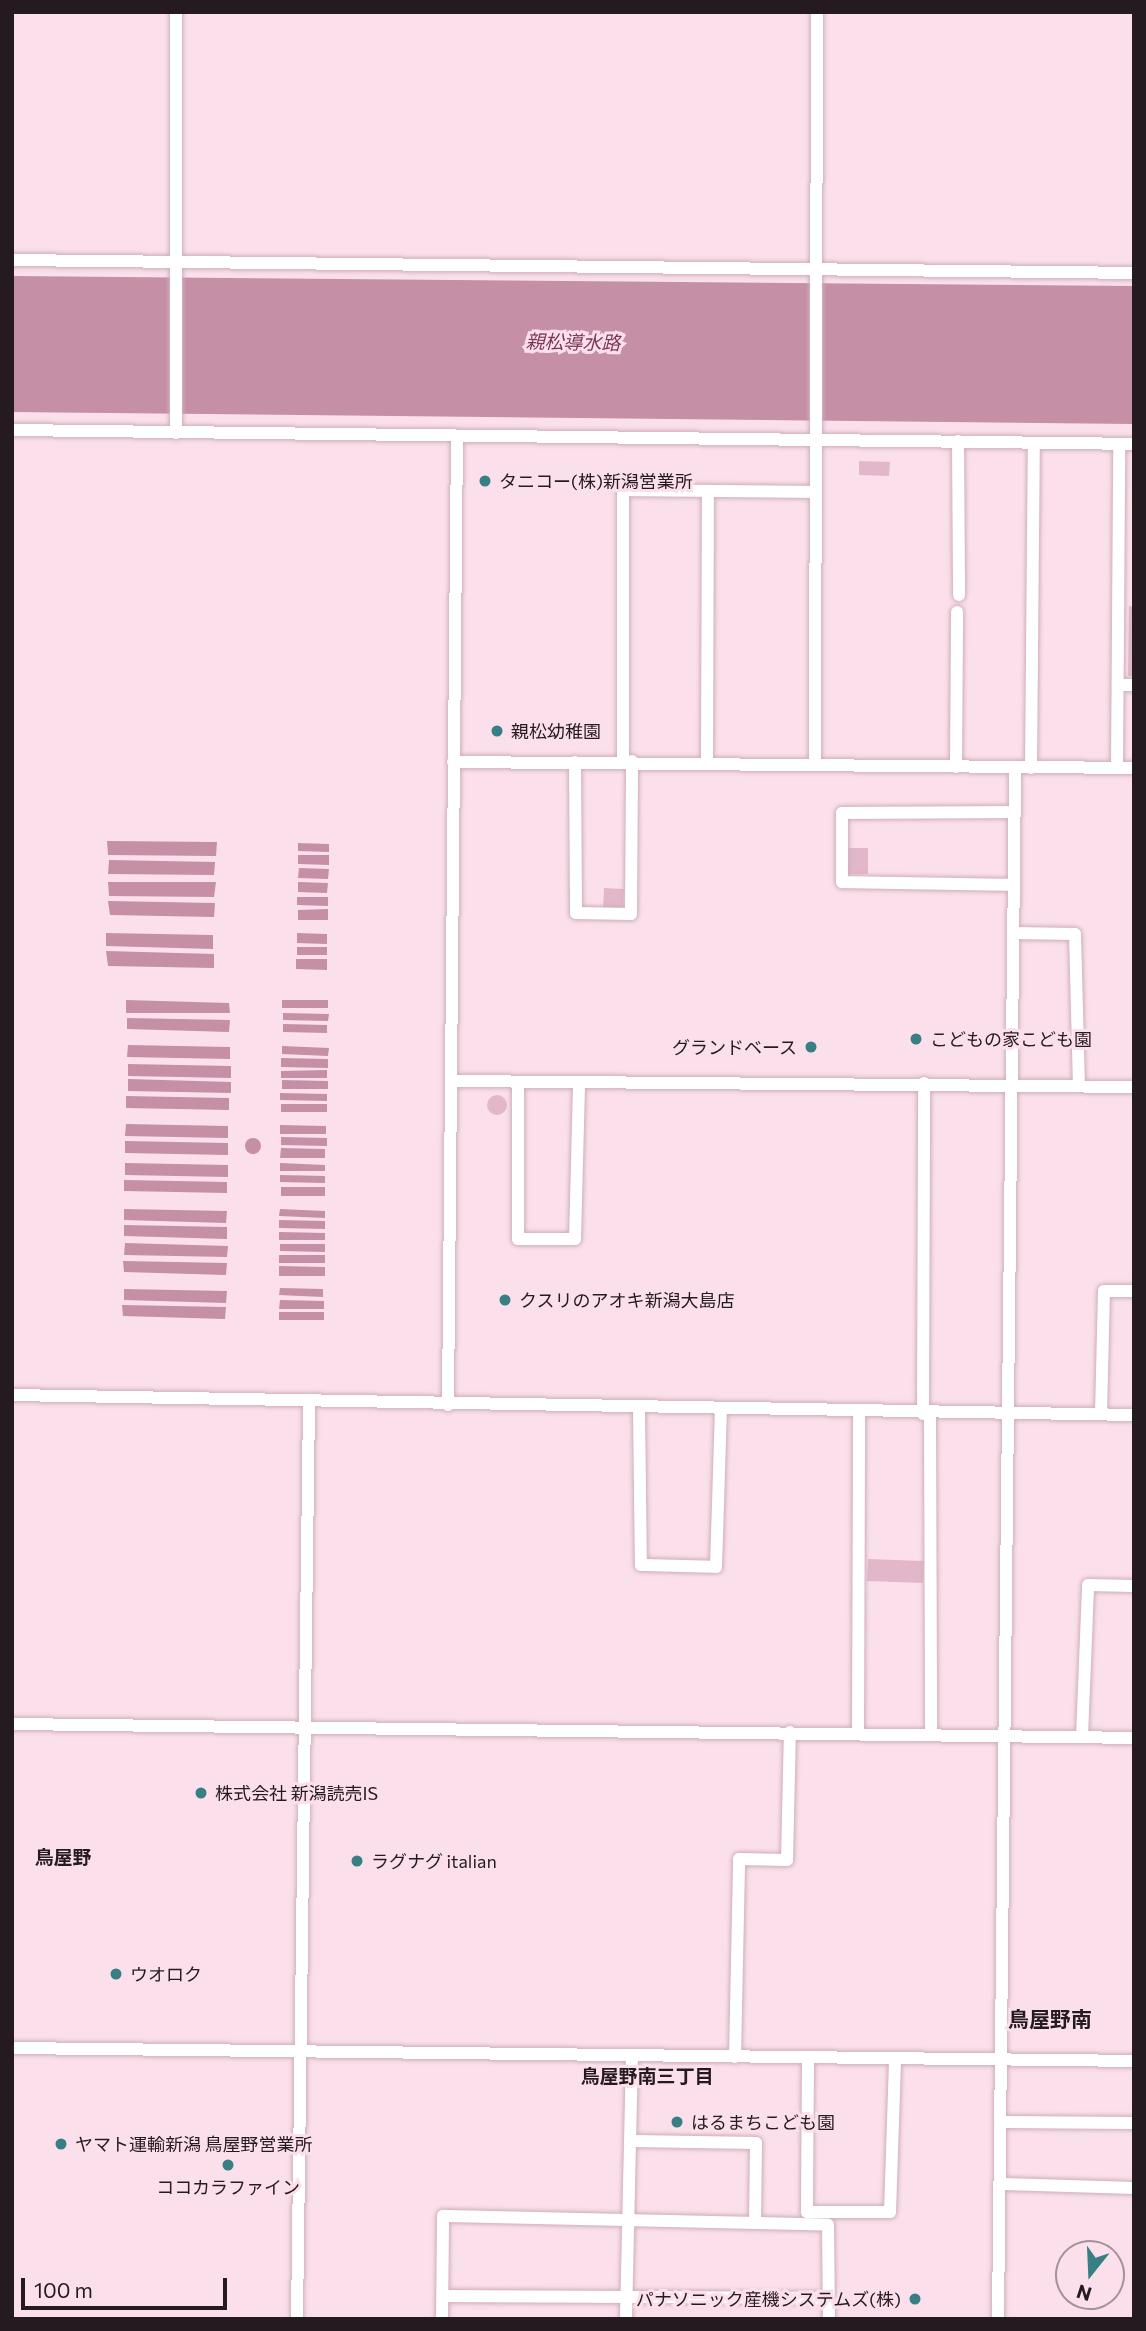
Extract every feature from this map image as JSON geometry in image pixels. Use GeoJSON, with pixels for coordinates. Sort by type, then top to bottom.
{"type":"FeatureCollection","features":[{"type":"Feature","properties":{"kind":"street"},"geometry":{"type":"LineString","coordinates":[[176,12],[176,427]]}},
{"type":"Feature","properties":{"kind":"street"},"geometry":{"type":"LineString","coordinates":[[815,764],[817,12]]}},
{"type":"Feature","properties":{"kind":"street"},"geometry":{"type":"LineString","coordinates":[[12,260],[178,265],[815,273],[1134,272]]}},
{"type":"Feature","properties":{"kind":"street"},"geometry":{"type":"LineString","coordinates":[[12,430],[176,427],[457,438],[814,433],[1034,444],[1134,444]]}},
{"type":"Feature","properties":{"kind":"street"},"geometry":{"type":"LineString","coordinates":[[448,1405],[457,438]]}},
{"type":"Feature","properties":{"kind":"street"},"geometry":{"type":"LineString","coordinates":[[958,441],[959,595]]}},
{"type":"Feature","properties":{"kind":"street"},"geometry":{"type":"LineString","coordinates":[[1031,768],[1034,444]]}},
{"type":"Feature","properties":{"kind":"street"},"geometry":{"type":"LineString","coordinates":[[1117,767],[1119,444]]}},
{"type":"Feature","properties":{"kind":"street"},"geometry":{"type":"LineString","coordinates":[[575,762],[576,913],[631,914],[623,491],[815,492]]}},
{"type":"Feature","properties":{"kind":"street"},"geometry":{"type":"LineString","coordinates":[[707,762],[708,491]]}},
{"type":"Feature","properties":{"kind":"street"},"geometry":{"type":"LineString","coordinates":[[957,612],[957,767]]}},
{"type":"Feature","properties":{"kind":"street"},"geometry":{"type":"LineString","coordinates":[[1118,685],[1134,685]]}},
{"type":"Feature","properties":{"kind":"street"},"geometry":{"type":"LineString","coordinates":[[453,762],[628,761],[1134,768]]}},
{"type":"Feature","properties":{"kind":"street"},"geometry":{"type":"LineString","coordinates":[[998,2319],[1004,2184],[1015,768]]}},
{"type":"Feature","properties":{"kind":"street"},"geometry":{"type":"LineString","coordinates":[[1014,812],[842,813],[842,882],[1014,886]]}},
{"type":"Feature","properties":{"kind":"street"},"geometry":{"type":"LineString","coordinates":[[1014,933],[1075,934],[1079,1086]]}},
{"type":"Feature","properties":{"kind":"street"},"geometry":{"type":"LineString","coordinates":[[453,1081],[1014,1083],[1134,1087]]}},
{"type":"Feature","properties":{"kind":"street"},"geometry":{"type":"LineString","coordinates":[[518,1082],[517,1239],[575,1239],[579,1082]]}},
{"type":"Feature","properties":{"kind":"street"},"geometry":{"type":"LineString","coordinates":[[924,1083],[930,1734]]}},
{"type":"Feature","properties":{"kind":"street"},"geometry":{"type":"LineString","coordinates":[[1101,1415],[1104,1291],[1134,1291]]}},
{"type":"Feature","properties":{"kind":"street"},"geometry":{"type":"LineString","coordinates":[[12,1395],[859,1413],[1134,1415]]}},
{"type":"Feature","properties":{"kind":"street"},"geometry":{"type":"LineString","coordinates":[[297,2319],[298,2053],[309,1402]]}},
{"type":"Feature","properties":{"kind":"street"},"geometry":{"type":"LineString","coordinates":[[639,1409],[641,1565],[716,1567],[721,1410]]}},
{"type":"Feature","properties":{"kind":"street"},"geometry":{"type":"LineString","coordinates":[[858,1733],[859,1413]]}},
{"type":"Feature","properties":{"kind":"street"},"geometry":{"type":"LineString","coordinates":[[1082,1737],[1088,1585],[1134,1586]]}},
{"type":"Feature","properties":{"kind":"street"},"geometry":{"type":"LineString","coordinates":[[12,1724],[1134,1738]]}},
{"type":"Feature","properties":{"kind":"street"},"geometry":{"type":"LineString","coordinates":[[735,2057],[739,1859],[786,1860],[790,1732]]}},
{"type":"Feature","properties":{"kind":"street"},"geometry":{"type":"LineString","coordinates":[[12,2048],[1134,2061]]}},
{"type":"Feature","properties":{"kind":"street"},"geometry":{"type":"LineString","coordinates":[[626,2319],[627,2220],[633,2141],[632,2056]]}},
{"type":"Feature","properties":{"kind":"street"},"geometry":{"type":"LineString","coordinates":[[808,2058],[807,2212],[890,2212],[895,2059]]}},
{"type":"Feature","properties":{"kind":"street"},"geometry":{"type":"LineString","coordinates":[[1004,2122],[1134,2123]]}},
{"type":"Feature","properties":{"kind":"street"},"geometry":{"type":"LineString","coordinates":[[633,2141],[756,2143],[755,2222]]}},
{"type":"Feature","properties":{"kind":"street"},"geometry":{"type":"LineString","coordinates":[[1004,2184],[1134,2188]]}},
{"type":"Feature","properties":{"kind":"street"},"geometry":{"type":"LineString","coordinates":[[442,2319],[443,2216],[828,2225],[829,2319]]}},
{"type":"Feature","properties":{"kind":"street"},"geometry":{"type":"LineString","coordinates":[[443,2296],[829,2298]]}},
{"type":"Feature","properties":{"kind":"shaded area"},"geometry":{"type":"Polygon","coordinates":[[[859,461],[890,462],[889,476],[859,475],[859,461]]]}},
{"type":"Feature","properties":{"kind":"shaded area"},"geometry":{"type":"Polygon","coordinates":[[[1129,606],[1134,607],[1134,676],[1128,676],[1129,606]]]}},
{"type":"Feature","properties":{"kind":"shaded area"},"geometry":{"type":"Polygon","coordinates":[[[846,848],[868,848],[868,874],[846,874],[846,848]]]}},
{"type":"Feature","properties":{"kind":"shaded area"},"geometry":{"type":"Polygon","coordinates":[[[604,888],[624,889],[623,910],[603,909],[604,888]]]}},
{"type":"Feature","properties":{"kind":"shaded area"},"geometry":{"type":"Polygon","coordinates":[[[497,1095],[504,1098],[507,1105],[504,1112],[497,1115],[490,1112],[487,1105],[490,1098],[497,1095]]]}},
{"type":"Feature","properties":{"kind":"shaded area"},"geometry":{"type":"Polygon","coordinates":[[[868,1559],[924,1561],[923,1583],[867,1581],[868,1559]]]}},
{"type":"Feature","properties":{"kind":"water","name":"親松導水路"},"geometry":{"type":"Polygon","coordinates":[[[12,276],[1134,286],[1134,424],[12,412],[12,276]]]}},
{"type":"Feature","properties":{"kind":"water"},"geometry":{"type":"Polygon","coordinates":[[[107,841],[217,842],[216,856],[108,855],[107,841]]]}},
{"type":"Feature","properties":{"kind":"water"},"geometry":{"type":"Polygon","coordinates":[[[298,843],[329,844],[329,852],[298,851],[298,843]]]}},
{"type":"Feature","properties":{"kind":"water"},"geometry":{"type":"Polygon","coordinates":[[[298,855],[329,855],[329,865],[298,864],[298,855]]]}},
{"type":"Feature","properties":{"kind":"water"},"geometry":{"type":"Polygon","coordinates":[[[109,860],[215,862],[214,875],[108,874],[109,860]]]}},
{"type":"Feature","properties":{"kind":"water"},"geometry":{"type":"Polygon","coordinates":[[[299,868],[329,869],[328,879],[298,878],[299,868]]]}},
{"type":"Feature","properties":{"kind":"water"},"geometry":{"type":"Polygon","coordinates":[[[108,882],[216,882],[214,897],[109,896],[108,882]]]}},
{"type":"Feature","properties":{"kind":"water"},"geometry":{"type":"Polygon","coordinates":[[[298,882],[328,883],[327,893],[298,892],[298,882]]]}},
{"type":"Feature","properties":{"kind":"water"},"geometry":{"type":"Polygon","coordinates":[[[297,897],[328,897],[328,906],[297,905],[297,897]]]}},
{"type":"Feature","properties":{"kind":"water"},"geometry":{"type":"Polygon","coordinates":[[[108,901],[215,903],[214,917],[110,915],[108,901]]]}},
{"type":"Feature","properties":{"kind":"water"},"geometry":{"type":"Polygon","coordinates":[[[328,909],[328,920],[298,920],[298,910],[328,909]]]}},
{"type":"Feature","properties":{"kind":"water"},"geometry":{"type":"Polygon","coordinates":[[[106,933],[213,935],[213,949],[106,946],[106,933]]]}},
{"type":"Feature","properties":{"kind":"water"},"geometry":{"type":"Polygon","coordinates":[[[297,933],[327,934],[327,944],[297,943],[297,933]]]}},
{"type":"Feature","properties":{"kind":"water"},"geometry":{"type":"Polygon","coordinates":[[[297,947],[327,947],[327,955],[297,955],[297,947]]]}},
{"type":"Feature","properties":{"kind":"water"},"geometry":{"type":"Polygon","coordinates":[[[106,951],[214,954],[214,968],[108,966],[106,951]]]}},
{"type":"Feature","properties":{"kind":"water"},"geometry":{"type":"Polygon","coordinates":[[[296,959],[327,959],[327,970],[296,969],[296,959]]]}},
{"type":"Feature","properties":{"kind":"water"},"geometry":{"type":"Polygon","coordinates":[[[126,1000],[229,1003],[230,1013],[126,1013],[126,1000]]]}},
{"type":"Feature","properties":{"kind":"water"},"geometry":{"type":"Polygon","coordinates":[[[282,1000],[328,1000],[328,1008],[282,1008],[282,1000]]]}},
{"type":"Feature","properties":{"kind":"water"},"geometry":{"type":"Polygon","coordinates":[[[283,1013],[329,1014],[328,1021],[283,1020],[283,1013]]]}},
{"type":"Feature","properties":{"kind":"water"},"geometry":{"type":"Polygon","coordinates":[[[127,1018],[230,1020],[229,1032],[127,1029],[127,1018]]]}},
{"type":"Feature","properties":{"kind":"water"},"geometry":{"type":"Polygon","coordinates":[[[283,1024],[327,1025],[327,1033],[283,1032],[283,1024]]]}},
{"type":"Feature","properties":{"kind":"water"},"geometry":{"type":"Polygon","coordinates":[[[128,1045],[230,1047],[230,1059],[127,1057],[128,1045]]]}},
{"type":"Feature","properties":{"kind":"water"},"geometry":{"type":"Polygon","coordinates":[[[282,1046],[329,1048],[328,1056],[282,1054],[282,1046]]]}},
{"type":"Feature","properties":{"kind":"water"},"geometry":{"type":"Polygon","coordinates":[[[281,1058],[328,1059],[328,1068],[281,1067],[281,1058]]]}},
{"type":"Feature","properties":{"kind":"water"},"geometry":{"type":"Polygon","coordinates":[[[128,1064],[231,1066],[231,1078],[128,1076],[128,1064]]]}},
{"type":"Feature","properties":{"kind":"water"},"geometry":{"type":"Polygon","coordinates":[[[327,1070],[327,1078],[281,1078],[281,1071],[327,1070]]]}},
{"type":"Feature","properties":{"kind":"water"},"geometry":{"type":"Polygon","coordinates":[[[128,1079],[231,1082],[231,1093],[128,1091],[128,1079]]]}},
{"type":"Feature","properties":{"kind":"water"},"geometry":{"type":"Polygon","coordinates":[[[282,1080],[328,1081],[328,1089],[282,1089],[282,1080]]]}},
{"type":"Feature","properties":{"kind":"water"},"geometry":{"type":"Polygon","coordinates":[[[280,1093],[327,1094],[327,1101],[280,1100],[280,1093]]]}},
{"type":"Feature","properties":{"kind":"water"},"geometry":{"type":"Polygon","coordinates":[[[126,1096],[229,1098],[229,1110],[126,1108],[126,1096]]]}},
{"type":"Feature","properties":{"kind":"water"},"geometry":{"type":"Polygon","coordinates":[[[281,1104],[327,1104],[327,1112],[281,1112],[281,1104]]]}},
{"type":"Feature","properties":{"kind":"water"},"geometry":{"type":"Polygon","coordinates":[[[126,1124],[228,1126],[228,1138],[125,1136],[126,1124]]]}},
{"type":"Feature","properties":{"kind":"water"},"geometry":{"type":"Polygon","coordinates":[[[280,1125],[326,1126],[326,1134],[280,1134],[280,1125]]]}},
{"type":"Feature","properties":{"kind":"water"},"geometry":{"type":"Polygon","coordinates":[[[281,1137],[327,1138],[327,1146],[281,1145],[281,1137]]]}},
{"type":"Feature","properties":{"kind":"water"},"geometry":{"type":"Polygon","coordinates":[[[253,1138],[261,1146],[253,1154],[245,1146],[253,1138]]]}},
{"type":"Feature","properties":{"kind":"water"},"geometry":{"type":"Polygon","coordinates":[[[125,1141],[228,1143],[228,1155],[125,1153],[125,1141]]]}},
{"type":"Feature","properties":{"kind":"water"},"geometry":{"type":"Polygon","coordinates":[[[281,1148],[325,1149],[325,1158],[280,1158],[281,1148]]]}},
{"type":"Feature","properties":{"kind":"water"},"geometry":{"type":"Polygon","coordinates":[[[125,1163],[228,1165],[228,1177],[125,1175],[125,1163]]]}},
{"type":"Feature","properties":{"kind":"water"},"geometry":{"type":"Polygon","coordinates":[[[280,1163],[325,1165],[325,1171],[280,1171],[280,1163]]]}},
{"type":"Feature","properties":{"kind":"water"},"geometry":{"type":"Polygon","coordinates":[[[280,1175],[325,1176],[325,1183],[280,1182],[280,1175]]]}},
{"type":"Feature","properties":{"kind":"water"},"geometry":{"type":"Polygon","coordinates":[[[124,1180],[227,1182],[227,1193],[124,1191],[124,1180]]]}},
{"type":"Feature","properties":{"kind":"water"},"geometry":{"type":"Polygon","coordinates":[[[281,1187],[325,1187],[325,1196],[281,1196],[281,1187]]]}},
{"type":"Feature","properties":{"kind":"water"},"geometry":{"type":"Polygon","coordinates":[[[124,1209],[227,1211],[226,1223],[124,1220],[124,1209]]]}},
{"type":"Feature","properties":{"kind":"water"},"geometry":{"type":"Polygon","coordinates":[[[280,1209],[325,1211],[325,1218],[279,1216],[280,1209]]]}},
{"type":"Feature","properties":{"kind":"water"},"geometry":{"type":"Polygon","coordinates":[[[279,1220],[325,1221],[325,1229],[279,1228],[279,1220]]]}},
{"type":"Feature","properties":{"kind":"water"},"geometry":{"type":"Polygon","coordinates":[[[124,1225],[227,1227],[227,1239],[124,1236],[124,1225]]]}},
{"type":"Feature","properties":{"kind":"water"},"geometry":{"type":"Polygon","coordinates":[[[279,1232],[325,1233],[325,1240],[279,1240],[279,1232]]]}},
{"type":"Feature","properties":{"kind":"water"},"geometry":{"type":"Polygon","coordinates":[[[125,1243],[228,1246],[227,1257],[124,1255],[125,1243]]]}},
{"type":"Feature","properties":{"kind":"water"},"geometry":{"type":"Polygon","coordinates":[[[280,1244],[325,1244],[325,1252],[280,1251],[280,1244]]]}},
{"type":"Feature","properties":{"kind":"water"},"geometry":{"type":"Polygon","coordinates":[[[279,1255],[325,1255],[325,1263],[279,1263],[279,1255]]]}},
{"type":"Feature","properties":{"kind":"water"},"geometry":{"type":"Polygon","coordinates":[[[123,1261],[227,1263],[226,1275],[124,1272],[123,1261]]]}},
{"type":"Feature","properties":{"kind":"water"},"geometry":{"type":"Polygon","coordinates":[[[279,1266],[325,1267],[325,1276],[279,1276],[279,1266]]]}},
{"type":"Feature","properties":{"kind":"water"},"geometry":{"type":"Polygon","coordinates":[[[280,1288],[323,1289],[323,1297],[279,1295],[280,1288]]]}},
{"type":"Feature","properties":{"kind":"water"},"geometry":{"type":"Polygon","coordinates":[[[124,1289],[227,1291],[226,1303],[124,1300],[124,1289]]]}},
{"type":"Feature","properties":{"kind":"water"},"geometry":{"type":"Polygon","coordinates":[[[280,1300],[324,1301],[324,1309],[279,1309],[280,1300]]]}},
{"type":"Feature","properties":{"kind":"water"},"geometry":{"type":"Polygon","coordinates":[[[122,1305],[226,1307],[225,1319],[123,1316],[122,1305]]]}},
{"type":"Feature","properties":{"kind":"water"},"geometry":{"type":"Polygon","coordinates":[[[279,1312],[324,1312],[324,1320],[279,1320],[279,1312]]]}},
{"type":"Feature","properties":{"kind":"place","name":"タニコー(株)新潟営業所"},"geometry":{"type":"Point","coordinates":[485,481]}},
{"type":"Feature","properties":{"kind":"place","name":"親松幼稚園"},"geometry":{"type":"Point","coordinates":[497,731]}},
{"type":"Feature","properties":{"kind":"place","name":"こどもの家こども園"},"geometry":{"type":"Point","coordinates":[916,1039]}},
{"type":"Feature","properties":{"kind":"place","name":"グランドベース"},"geometry":{"type":"Point","coordinates":[811,1047]}},
{"type":"Feature","properties":{"kind":"place","name":"クスリのアオキ新潟大島店"},"geometry":{"type":"Point","coordinates":[505,1300]}},
{"type":"Feature","properties":{"kind":"place","name":"株式会社 新潟読売IS"},"geometry":{"type":"Point","coordinates":[201,1793]}},
{"type":"Feature","properties":{"kind":"place","name":"ラグナグ italian"},"geometry":{"type":"Point","coordinates":[357,1861]}},
{"type":"Feature","properties":{"kind":"place","name":"ウオロク"},"geometry":{"type":"Point","coordinates":[116,1974]}},
{"type":"Feature","properties":{"kind":"place","name":"はるまちこども園"},"geometry":{"type":"Point","coordinates":[677,2122]}},
{"type":"Feature","properties":{"kind":"place","name":"ヤマト運輸新潟 鳥屋野営業所"},"geometry":{"type":"Point","coordinates":[61,2144]}},
{"type":"Feature","properties":{"kind":"place","name":"ココカラファイン"},"geometry":{"type":"Point","coordinates":[228,2165]}},
{"type":"Feature","properties":{"kind":"place","name":"パナソニック産機システムズ(株)"},"geometry":{"type":"Point","coordinates":[915,2299]}},
{"type":"Feature","properties":{"kind":"district","name":"鳥屋野"},"geometry":{"type":"Point","coordinates":[63,1857]}},
{"type":"Feature","properties":{"kind":"district","name":"鳥屋野南"},"geometry":{"type":"Point","coordinates":[1050,2019]}},
{"type":"Feature","properties":{"kind":"district","name":"鳥屋野南三丁目"},"geometry":{"type":"Point","coordinates":[647,2076]}}]}
